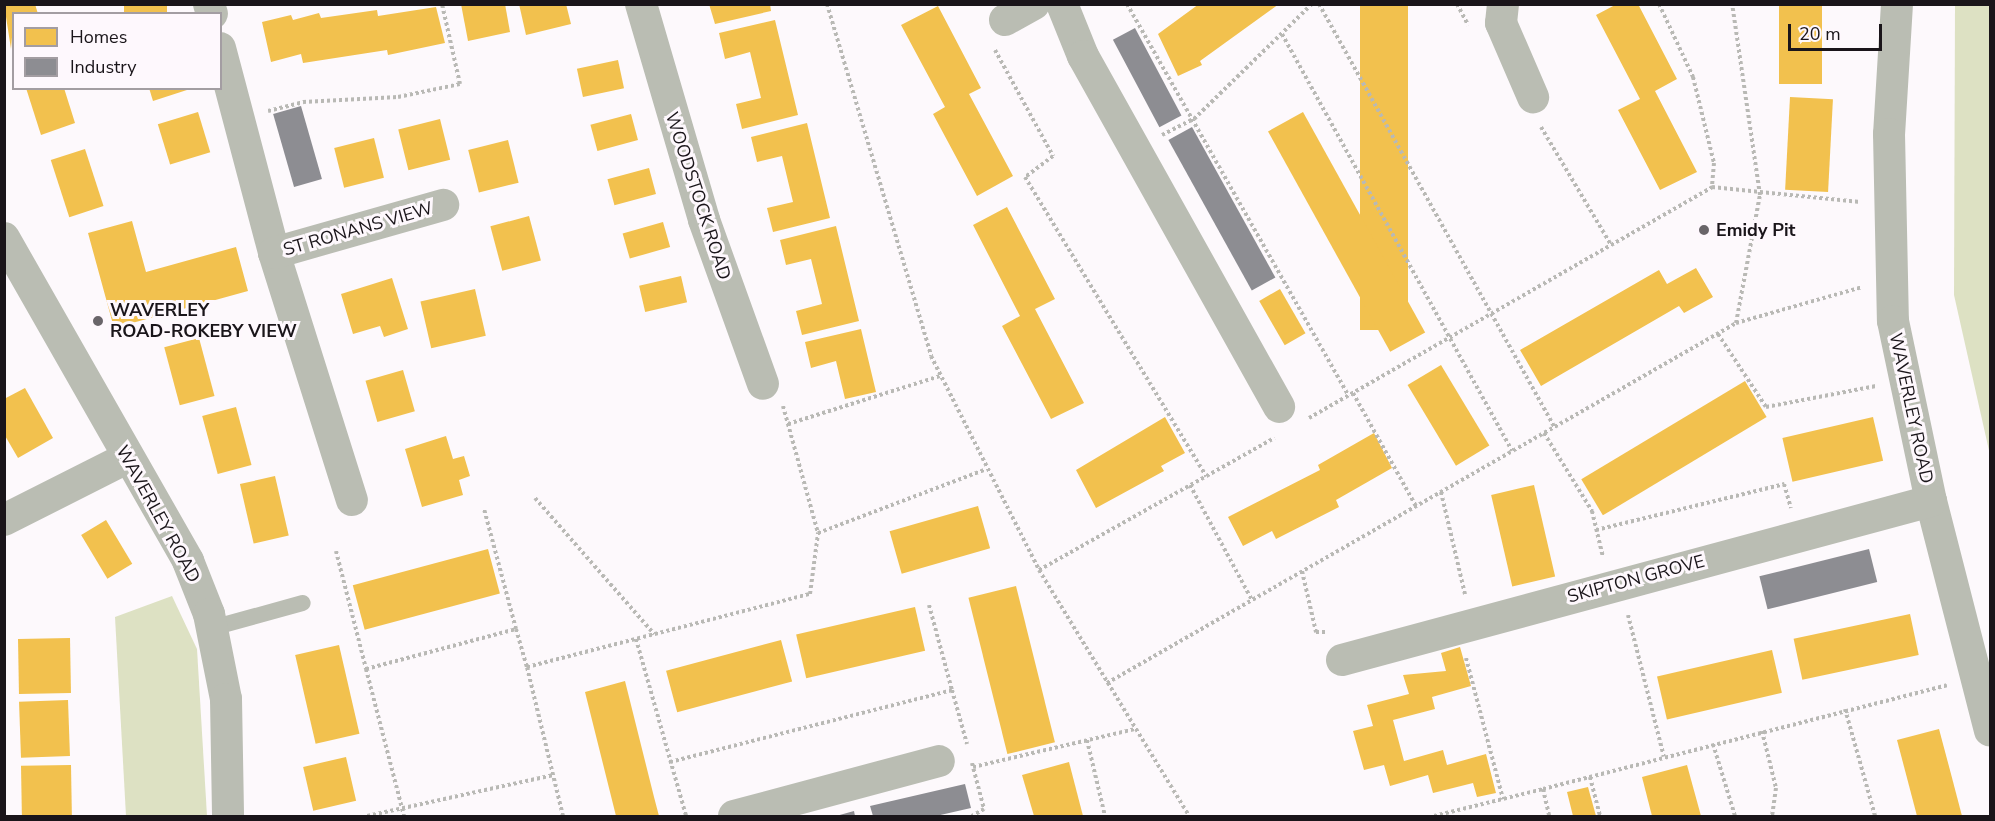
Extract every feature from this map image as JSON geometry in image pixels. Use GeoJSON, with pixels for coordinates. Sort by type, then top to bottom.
{"type":"FeatureCollection","features":[{"type":"Feature","properties":{"kind":"street","name":"WOODSTOCK ROAD"},"geometry":{"type":"LineString","coordinates":[[641,4],[704,219],[763,384]]}},
{"type":"Feature","properties":{"kind":"street"},"geometry":{"type":"LineString","coordinates":[[999,32],[1034,4]]}},
{"type":"Feature","properties":{"kind":"street"},"geometry":{"type":"LineString","coordinates":[[1062,4],[1135,149],[1287,421]]}},
{"type":"Feature","properties":{"kind":"street"},"geometry":{"type":"LineString","coordinates":[[1503,4],[1501,23],[1533,97]]}},
{"type":"Feature","properties":{"kind":"street","name":"WAVERLEY ROAD"},"geometry":{"type":"LineString","coordinates":[[1897,4],[1890,205],[1892,278],[1903,380],[1930,501],[1990,731]]}},
{"type":"Feature","properties":{"kind":"street","name":"ST RONANS VIEW"},"geometry":{"type":"LineString","coordinates":[[222,56],[274,253],[352,500]]}},
{"type":"Feature","properties":{"kind":"street","name":"ST RONANS VIEW"},"geometry":{"type":"LineString","coordinates":[[274,253],[442,205]]}},
{"type":"Feature","properties":{"kind":"street","name":"WAVERLEY ROAD"},"geometry":{"type":"LineString","coordinates":[[4,238],[127,458],[188,561],[212,628],[225,699],[228,816]]}},
{"type":"Feature","properties":{"kind":"street"},"geometry":{"type":"LineString","coordinates":[[4,520],[127,458]]}},
{"type":"Feature","properties":{"kind":"street","name":"SKIPTON GROVE"},"geometry":{"type":"LineString","coordinates":[[1342,660],[1799,534],[1930,501]]}},
{"type":"Feature","properties":{"kind":"street"},"geometry":{"type":"LineString","coordinates":[[734,816],[939,761]]}},
{"type":"Feature","properties":{"kind":"lane"},"geometry":{"type":"LineString","coordinates":[[212,628],[303,603]]}},
{"type":"Feature","properties":{"kind":"path"},"geometry":{"type":"LineString","coordinates":[[238,117],[303,102],[398,97],[460,84],[442,4]]}},
{"type":"Feature","properties":{"kind":"path"},"geometry":{"type":"LineString","coordinates":[[827,4],[940,376],[984,470],[1038,570],[1189,816]]}},
{"type":"Feature","properties":{"kind":"path"},"geometry":{"type":"LineString","coordinates":[[1127,4],[1416,506]]}},
{"type":"Feature","properties":{"kind":"path"},"geometry":{"type":"LineString","coordinates":[[1135,149],[1194,119],[1312,4]]}},
{"type":"Feature","properties":{"kind":"path"},"geometry":{"type":"LineString","coordinates":[[1319,4],[1494,314],[1554,427]]}},
{"type":"Feature","properties":{"kind":"path"},"geometry":{"type":"LineString","coordinates":[[1659,4],[1693,77],[1714,163],[1712,187]]}},
{"type":"Feature","properties":{"kind":"path"},"geometry":{"type":"LineString","coordinates":[[1732,4],[1760,195],[1736,323]]}},
{"type":"Feature","properties":{"kind":"path"},"geometry":{"type":"LineString","coordinates":[[999,32],[1053,156],[1024,177],[1206,476]]}},
{"type":"Feature","properties":{"kind":"path"},"geometry":{"type":"LineString","coordinates":[[1282,34],[1513,451]]}},
{"type":"Feature","properties":{"kind":"path"},"geometry":{"type":"LineString","coordinates":[[1533,97],[1532,110],[1611,245]]}},
{"type":"Feature","properties":{"kind":"path"},"geometry":{"type":"LineString","coordinates":[[1038,570],[1206,476],[1287,421],[1351,394],[1712,187],[1760,195],[1890,205]]}},
{"type":"Feature","properties":{"kind":"path"},"geometry":{"type":"LineString","coordinates":[[1107,683],[1736,323],[1892,278]]}},
{"type":"Feature","properties":{"kind":"path"},"geometry":{"type":"LineString","coordinates":[[1718,334],[1766,407],[1903,380]]}},
{"type":"Feature","properties":{"kind":"path"},"geometry":{"type":"LineString","coordinates":[[788,424],[940,376]]}},
{"type":"Feature","properties":{"kind":"path"},"geometry":{"type":"LineString","coordinates":[[527,667],[810,594],[818,533],[778,388],[763,384]]}},
{"type":"Feature","properties":{"kind":"path"},"geometry":{"type":"LineString","coordinates":[[1544,433],[1592,511],[1664,757]]}},
{"type":"Feature","properties":{"kind":"path"},"geometry":{"type":"LineString","coordinates":[[818,533],[984,470]]}},
{"type":"Feature","properties":{"kind":"path"},"geometry":{"type":"LineString","coordinates":[[1596,530],[1784,484],[1799,534]]}},
{"type":"Feature","properties":{"kind":"path"},"geometry":{"type":"LineString","coordinates":[[1190,485],[1252,600]]}},
{"type":"Feature","properties":{"kind":"path"},"geometry":{"type":"LineString","coordinates":[[535,498],[654,634]]}},
{"type":"Feature","properties":{"kind":"path"},"geometry":{"type":"LineString","coordinates":[[484,509],[527,667],[563,816]]}},
{"type":"Feature","properties":{"kind":"path"},"geometry":{"type":"LineString","coordinates":[[336,551],[404,816]]}},
{"type":"Feature","properties":{"kind":"path"},"geometry":{"type":"LineString","coordinates":[[1302,572],[1316,632],[1326,630],[1333,662],[1342,660]]}},
{"type":"Feature","properties":{"kind":"path"},"geometry":{"type":"LineString","coordinates":[[929,605],[984,809],[972,816]]}},
{"type":"Feature","properties":{"kind":"path"},"geometry":{"type":"LineString","coordinates":[[366,669],[516,629]]}},
{"type":"Feature","properties":{"kind":"path"},"geometry":{"type":"LineString","coordinates":[[636,639],[686,816]]}},
{"type":"Feature","properties":{"kind":"path"},"geometry":{"type":"LineString","coordinates":[[1434,816],[1845,709],[1976,678]]}},
{"type":"Feature","properties":{"kind":"path"},"geometry":{"type":"LineString","coordinates":[[670,762],[952,690]]}},
{"type":"Feature","properties":{"kind":"path"},"geometry":{"type":"LineString","coordinates":[[1845,709],[1875,816]]}},
{"type":"Feature","properties":{"kind":"path"},"geometry":{"type":"LineString","coordinates":[[973,767],[1136,729]]}},
{"type":"Feature","properties":{"kind":"path"},"geometry":{"type":"LineString","coordinates":[[1762,731],[1776,788],[1772,816]]}},
{"type":"Feature","properties":{"kind":"path"},"geometry":{"type":"LineString","coordinates":[[1087,740],[1105,816]]}},
{"type":"Feature","properties":{"kind":"path"},"geometry":{"type":"LineString","coordinates":[[1713,744],[1735,816]]}},
{"type":"Feature","properties":{"kind":"path"},"geometry":{"type":"LineString","coordinates":[[367,816],[553,775]]}},
{"type":"Feature","properties":{"kind":"path"},"geometry":{"type":"LineString","coordinates":[[1590,776],[1600,816]]}},
{"type":"Feature","properties":{"kind":"path"},"geometry":{"type":"LineString","coordinates":[[1543,789],[1549,816]]}},
{"type":"Feature","properties":{"kind":"green space"},"geometry":{"type":"Polygon","coordinates":[[[1955,5],[1990,5],[1990,455],[1954,295],[1955,5]]]}},
{"type":"Feature","properties":{"kind":"green space"},"geometry":{"type":"Polygon","coordinates":[[[172,596],[197,649],[207,816],[126,816],[115,617],[172,596]]]}},
{"type":"Feature","properties":{"kind":"building: Homes"},"geometry":{"type":"Polygon","coordinates":[[[4,4],[35,4],[37,12],[12,12],[11,49],[4,4]]]}},
{"type":"Feature","properties":{"kind":"building: Homes"},"geometry":{"type":"Polygon","coordinates":[[[124,4],[167,4],[167,12],[124,12],[124,4]]]}},
{"type":"Feature","properties":{"kind":"building: Homes"},"geometry":{"type":"Polygon","coordinates":[[[461,4],[505,4],[510,32],[468,41],[461,4]]]}},
{"type":"Feature","properties":{"kind":"building: Homes"},"geometry":{"type":"Polygon","coordinates":[[[519,4],[566,4],[571,24],[526,35],[519,4]]]}},
{"type":"Feature","properties":{"kind":"building: Homes"},"geometry":{"type":"Polygon","coordinates":[[[709,4],[770,4],[771,11],[715,24],[709,4]]]}},
{"type":"Feature","properties":{"kind":"building: Homes"},"geometry":{"type":"Polygon","coordinates":[[[1199,4],[1279,4],[1200,61],[1202,65],[1178,76],[1158,34],[1199,4]]]}},
{"type":"Feature","properties":{"kind":"building: Homes"},"geometry":{"type":"Polygon","coordinates":[[[1360,4],[1408,4],[1408,330],[1360,330],[1360,4]]]}},
{"type":"Feature","properties":{"kind":"building: Homes"},"geometry":{"type":"Polygon","coordinates":[[[1617,4],[1638,4],[1677,79],[1655,91],[1697,172],[1660,190],[1618,110],[1640,99],[1596,15],[1617,4]]]}},
{"type":"Feature","properties":{"kind":"building: Homes"},"geometry":{"type":"Polygon","coordinates":[[[1779,4],[1822,4],[1822,84],[1779,84],[1779,4]]]}},
{"type":"Feature","properties":{"kind":"building: Homes"},"geometry":{"type":"Polygon","coordinates":[[[938,6],[981,88],[969,94],[1013,176],[977,196],[933,114],[945,107],[901,25],[938,6]]]}},
{"type":"Feature","properties":{"kind":"building: Homes"},"geometry":{"type":"Polygon","coordinates":[[[436,7],[445,43],[388,55],[387,50],[303,63],[301,54],[271,62],[262,22],[291,15],[293,20],[319,13],[321,18],[377,10],[378,16],[436,7]]]}},
{"type":"Feature","properties":{"kind":"building: Homes"},"geometry":{"type":"Polygon","coordinates":[[[775,20],[798,115],[742,129],[736,104],[761,98],[750,52],[725,59],[719,33],[775,20]]]}},
{"type":"Feature","properties":{"kind":"building: Homes"},"geometry":{"type":"Polygon","coordinates":[[[618,60],[624,88],[583,97],[577,69],[618,60]]]}},
{"type":"Feature","properties":{"kind":"building: Homes"},"geometry":{"type":"Polygon","coordinates":[[[27,90],[65,90],[75,123],[41,135],[27,90]]]}},
{"type":"Feature","properties":{"kind":"building: Homes"},"geometry":{"type":"Polygon","coordinates":[[[150,90],[187,90],[153,101],[150,90]]]}},
{"type":"Feature","properties":{"kind":"building: Homes"},"geometry":{"type":"Polygon","coordinates":[[[1790,97],[1833,99],[1828,192],[1785,190],[1790,97]]]}},
{"type":"Feature","properties":{"kind":"building: Homes"},"geometry":{"type":"Polygon","coordinates":[[[198,112],[210,152],[170,164],[158,124],[198,112]]]}},
{"type":"Feature","properties":{"kind":"building: Homes"},"geometry":{"type":"Polygon","coordinates":[[[1303,112],[1425,332],[1390,352],[1268,131],[1303,112]]]}},
{"type":"Feature","properties":{"kind":"building: Homes"},"geometry":{"type":"Polygon","coordinates":[[[631,114],[638,140],[597,151],[590,125],[631,114]]]}},
{"type":"Feature","properties":{"kind":"building: Homes"},"geometry":{"type":"Polygon","coordinates":[[[440,119],[450,160],[408,170],[398,129],[440,119]]]}},
{"type":"Feature","properties":{"kind":"building: Homes"},"geometry":{"type":"Polygon","coordinates":[[[807,123],[830,218],[773,232],[767,208],[793,202],[782,156],[757,162],[751,137],[807,123]]]}},
{"type":"Feature","properties":{"kind":"building: Homes"},"geometry":{"type":"Polygon","coordinates":[[[374,138],[384,178],[344,188],[334,148],[374,138]]]}},
{"type":"Feature","properties":{"kind":"building: Homes"},"geometry":{"type":"Polygon","coordinates":[[[508,140],[519,183],[479,193],[468,150],[508,140]]]}},
{"type":"Feature","properties":{"kind":"building: Homes"},"geometry":{"type":"Polygon","coordinates":[[[85,149],[104,206],[69,217],[51,160],[85,149]]]}},
{"type":"Feature","properties":{"kind":"building: Homes"},"geometry":{"type":"Polygon","coordinates":[[[649,168],[656,194],[614,205],[607,179],[649,168]]]}},
{"type":"Feature","properties":{"kind":"building: Homes"},"geometry":{"type":"Polygon","coordinates":[[[1007,207],[1055,299],[1035,309],[1084,403],[1051,419],[1002,326],[1020,316],[973,225],[1007,207]]]}},
{"type":"Feature","properties":{"kind":"building: Homes"},"geometry":{"type":"Polygon","coordinates":[[[529,216],[541,260],[502,271],[490,226],[529,216]]]}},
{"type":"Feature","properties":{"kind":"building: Homes"},"geometry":{"type":"Polygon","coordinates":[[[132,221],[146,272],[236,247],[248,291],[114,328],[88,233],[132,221]]]}},
{"type":"Feature","properties":{"kind":"building: Homes"},"geometry":{"type":"Polygon","coordinates":[[[663,222],[670,247],[630,259],[623,234],[663,222]]]}},
{"type":"Feature","properties":{"kind":"building: Homes"},"geometry":{"type":"Polygon","coordinates":[[[836,226],[859,321],[802,335],[796,311],[822,304],[811,259],[786,265],[780,240],[836,226]]]}},
{"type":"Feature","properties":{"kind":"building: Homes"},"geometry":{"type":"Polygon","coordinates":[[[1696,268],[1713,297],[1684,313],[1679,306],[1541,386],[1520,350],[1659,270],[1667,284],[1696,268]]]}},
{"type":"Feature","properties":{"kind":"building: Homes"},"geometry":{"type":"Polygon","coordinates":[[[681,276],[687,302],[645,312],[639,286],[681,276]]]}},
{"type":"Feature","properties":{"kind":"building: Homes"},"geometry":{"type":"Polygon","coordinates":[[[392,278],[408,329],[384,337],[380,326],[353,334],[341,294],[392,278]]]}},
{"type":"Feature","properties":{"kind":"building: Homes"},"geometry":{"type":"Polygon","coordinates":[[[475,289],[486,336],[431,348],[420,302],[475,289]]]}},
{"type":"Feature","properties":{"kind":"building: Homes"},"geometry":{"type":"Polygon","coordinates":[[[1280,289],[1306,333],[1285,345],[1259,301],[1280,289]]]}},
{"type":"Feature","properties":{"kind":"building: Homes"},"geometry":{"type":"Polygon","coordinates":[[[861,329],[876,392],[845,399],[836,361],[811,368],[805,342],[861,329]]]}},
{"type":"Feature","properties":{"kind":"building: Homes"},"geometry":{"type":"Polygon","coordinates":[[[199,338],[215,396],[180,405],[164,347],[199,338]]]}},
{"type":"Feature","properties":{"kind":"building: Homes"},"geometry":{"type":"Polygon","coordinates":[[[1441,365],[1489,446],[1456,466],[1408,385],[1441,365]]]}},
{"type":"Feature","properties":{"kind":"building: Homes"},"geometry":{"type":"Polygon","coordinates":[[[403,370],[415,411],[377,422],[366,381],[403,370]]]}},
{"type":"Feature","properties":{"kind":"building: Homes"},"geometry":{"type":"Polygon","coordinates":[[[1745,381],[1767,417],[1603,515],[1581,479],[1745,381]]]}},
{"type":"Feature","properties":{"kind":"building: Homes"},"geometry":{"type":"Polygon","coordinates":[[[25,388],[53,438],[18,458],[4,434],[4,399],[25,388]]]}},
{"type":"Feature","properties":{"kind":"building: Homes"},"geometry":{"type":"Polygon","coordinates":[[[236,407],[252,465],[218,474],[202,416],[236,407]]]}},
{"type":"Feature","properties":{"kind":"building: Homes"},"geometry":{"type":"Polygon","coordinates":[[[1165,417],[1185,453],[1161,466],[1164,471],[1096,508],[1076,470],[1165,417]]]}},
{"type":"Feature","properties":{"kind":"building: Homes"},"geometry":{"type":"Polygon","coordinates":[[[1873,417],[1883,461],[1793,482],[1782,438],[1873,417]]]}},
{"type":"Feature","properties":{"kind":"building: Homes"},"geometry":{"type":"Polygon","coordinates":[[[1374,433],[1392,468],[1336,500],[1339,507],[1276,539],[1272,531],[1243,546],[1228,517],[1320,470],[1318,465],[1374,433]]]}},
{"type":"Feature","properties":{"kind":"building: Homes"},"geometry":{"type":"Polygon","coordinates":[[[446,436],[453,459],[464,456],[470,476],[459,480],[463,495],[422,507],[405,449],[446,436]]]}},
{"type":"Feature","properties":{"kind":"building: Homes"},"geometry":{"type":"Polygon","coordinates":[[[275,476],[289,535],[254,544],[240,484],[275,476]]]}},
{"type":"Feature","properties":{"kind":"building: Homes"},"geometry":{"type":"Polygon","coordinates":[[[1534,485],[1555,577],[1512,586],[1491,495],[1534,485]]]}},
{"type":"Feature","properties":{"kind":"building: Homes"},"geometry":{"type":"Polygon","coordinates":[[[978,506],[990,548],[902,574],[890,531],[978,506]]]}},
{"type":"Feature","properties":{"kind":"building: Homes"},"geometry":{"type":"Polygon","coordinates":[[[106,520],[132,564],[107,579],[81,535],[106,520]]]}},
{"type":"Feature","properties":{"kind":"building: Homes"},"geometry":{"type":"Polygon","coordinates":[[[488,549],[500,593],[365,630],[353,585],[488,549]]]}},
{"type":"Feature","properties":{"kind":"building: Homes"},"geometry":{"type":"Polygon","coordinates":[[[1016,586],[1055,742],[1007,754],[968,598],[1016,586]]]}},
{"type":"Feature","properties":{"kind":"building: Homes"},"geometry":{"type":"Polygon","coordinates":[[[915,607],[925,651],[806,678],[796,634],[915,607]]]}},
{"type":"Feature","properties":{"kind":"building: Homes"},"geometry":{"type":"Polygon","coordinates":[[[1910,614],[1919,655],[1802,680],[1794,639],[1910,614]]]}},
{"type":"Feature","properties":{"kind":"building: Homes"},"geometry":{"type":"Polygon","coordinates":[[[70,638],[71,693],[19,694],[18,639],[70,638]]]}},
{"type":"Feature","properties":{"kind":"building: Homes"},"geometry":{"type":"Polygon","coordinates":[[[781,640],[792,682],[677,712],[666,671],[781,640]]]}},
{"type":"Feature","properties":{"kind":"building: Homes"},"geometry":{"type":"Polygon","coordinates":[[[339,645],[359,734],[316,744],[295,655],[339,645]]]}},
{"type":"Feature","properties":{"kind":"building: Homes"},"geometry":{"type":"Polygon","coordinates":[[[1460,647],[1471,686],[1432,697],[1435,709],[1393,720],[1404,761],[1443,750],[1447,765],[1486,754],[1496,793],[1477,797],[1473,783],[1433,793],[1428,775],[1390,786],[1384,765],[1364,770],[1353,731],[1373,726],[1367,705],[1409,694],[1403,675],[1446,671],[1441,653],[1460,647]]]}},
{"type":"Feature","properties":{"kind":"building: Homes"},"geometry":{"type":"Polygon","coordinates":[[[1772,650],[1782,693],[1667,719],[1657,677],[1772,650]]]}},
{"type":"Feature","properties":{"kind":"building: Homes"},"geometry":{"type":"Polygon","coordinates":[[[625,681],[659,816],[616,816],[585,692],[625,681]]]}},
{"type":"Feature","properties":{"kind":"building: Homes"},"geometry":{"type":"Polygon","coordinates":[[[68,700],[70,756],[21,758],[19,702],[68,700]]]}},
{"type":"Feature","properties":{"kind":"building: Homes"},"geometry":{"type":"Polygon","coordinates":[[[1939,729],[1962,816],[1917,816],[1897,740],[1939,729]]]}},
{"type":"Feature","properties":{"kind":"building: Homes"},"geometry":{"type":"Polygon","coordinates":[[[346,757],[356,801],[313,811],[303,767],[346,757]]]}},
{"type":"Feature","properties":{"kind":"building: Homes"},"geometry":{"type":"Polygon","coordinates":[[[1069,762],[1083,816],[1034,816],[1022,775],[1069,762]]]}},
{"type":"Feature","properties":{"kind":"building: Homes"},"geometry":{"type":"Polygon","coordinates":[[[71,765],[72,816],[22,816],[21,766],[71,765]]]}},
{"type":"Feature","properties":{"kind":"building: Homes"},"geometry":{"type":"Polygon","coordinates":[[[1687,765],[1701,816],[1652,816],[1642,777],[1687,765]]]}},
{"type":"Feature","properties":{"kind":"building: Homes"},"geometry":{"type":"Polygon","coordinates":[[[1588,787],[1596,816],[1573,816],[1567,792],[1588,787]]]}},
{"type":"Feature","properties":{"kind":"building: Industry"},"geometry":{"type":"Polygon","coordinates":[[[1135,28],[1181,115],[1159,127],[1113,40],[1135,28]]]}},
{"type":"Feature","properties":{"kind":"building: Industry"},"geometry":{"type":"Polygon","coordinates":[[[301,106],[322,179],[294,187],[273,114],[301,106]]]}},
{"type":"Feature","properties":{"kind":"building: Industry"},"geometry":{"type":"Polygon","coordinates":[[[1192,127],[1275,277],[1252,291],[1168,140],[1192,127]]]}},
{"type":"Feature","properties":{"kind":"building: Industry"},"geometry":{"type":"Polygon","coordinates":[[[1869,549],[1877,582],[1768,609],[1759,576],[1869,549]]]}},
{"type":"Feature","properties":{"kind":"building: Industry"},"geometry":{"type":"Polygon","coordinates":[[[965,784],[971,808],[936,816],[873,816],[870,806],[965,784]]]}},
{"type":"Feature","properties":{"kind":"building: Industry"},"geometry":{"type":"Polygon","coordinates":[[[854,811],[855,816],[836,816],[854,811]]]}},
{"type":"Feature","properties":{"kind":"place","name":"Emidy Pit"},"geometry":{"type":"Point","coordinates":[1704,230]}},
{"type":"Feature","properties":{"kind":"place","name":"WAVERLEY ROAD-ROKEBY VIEW"},"geometry":{"type":"Point","coordinates":[98,321]}}]}
